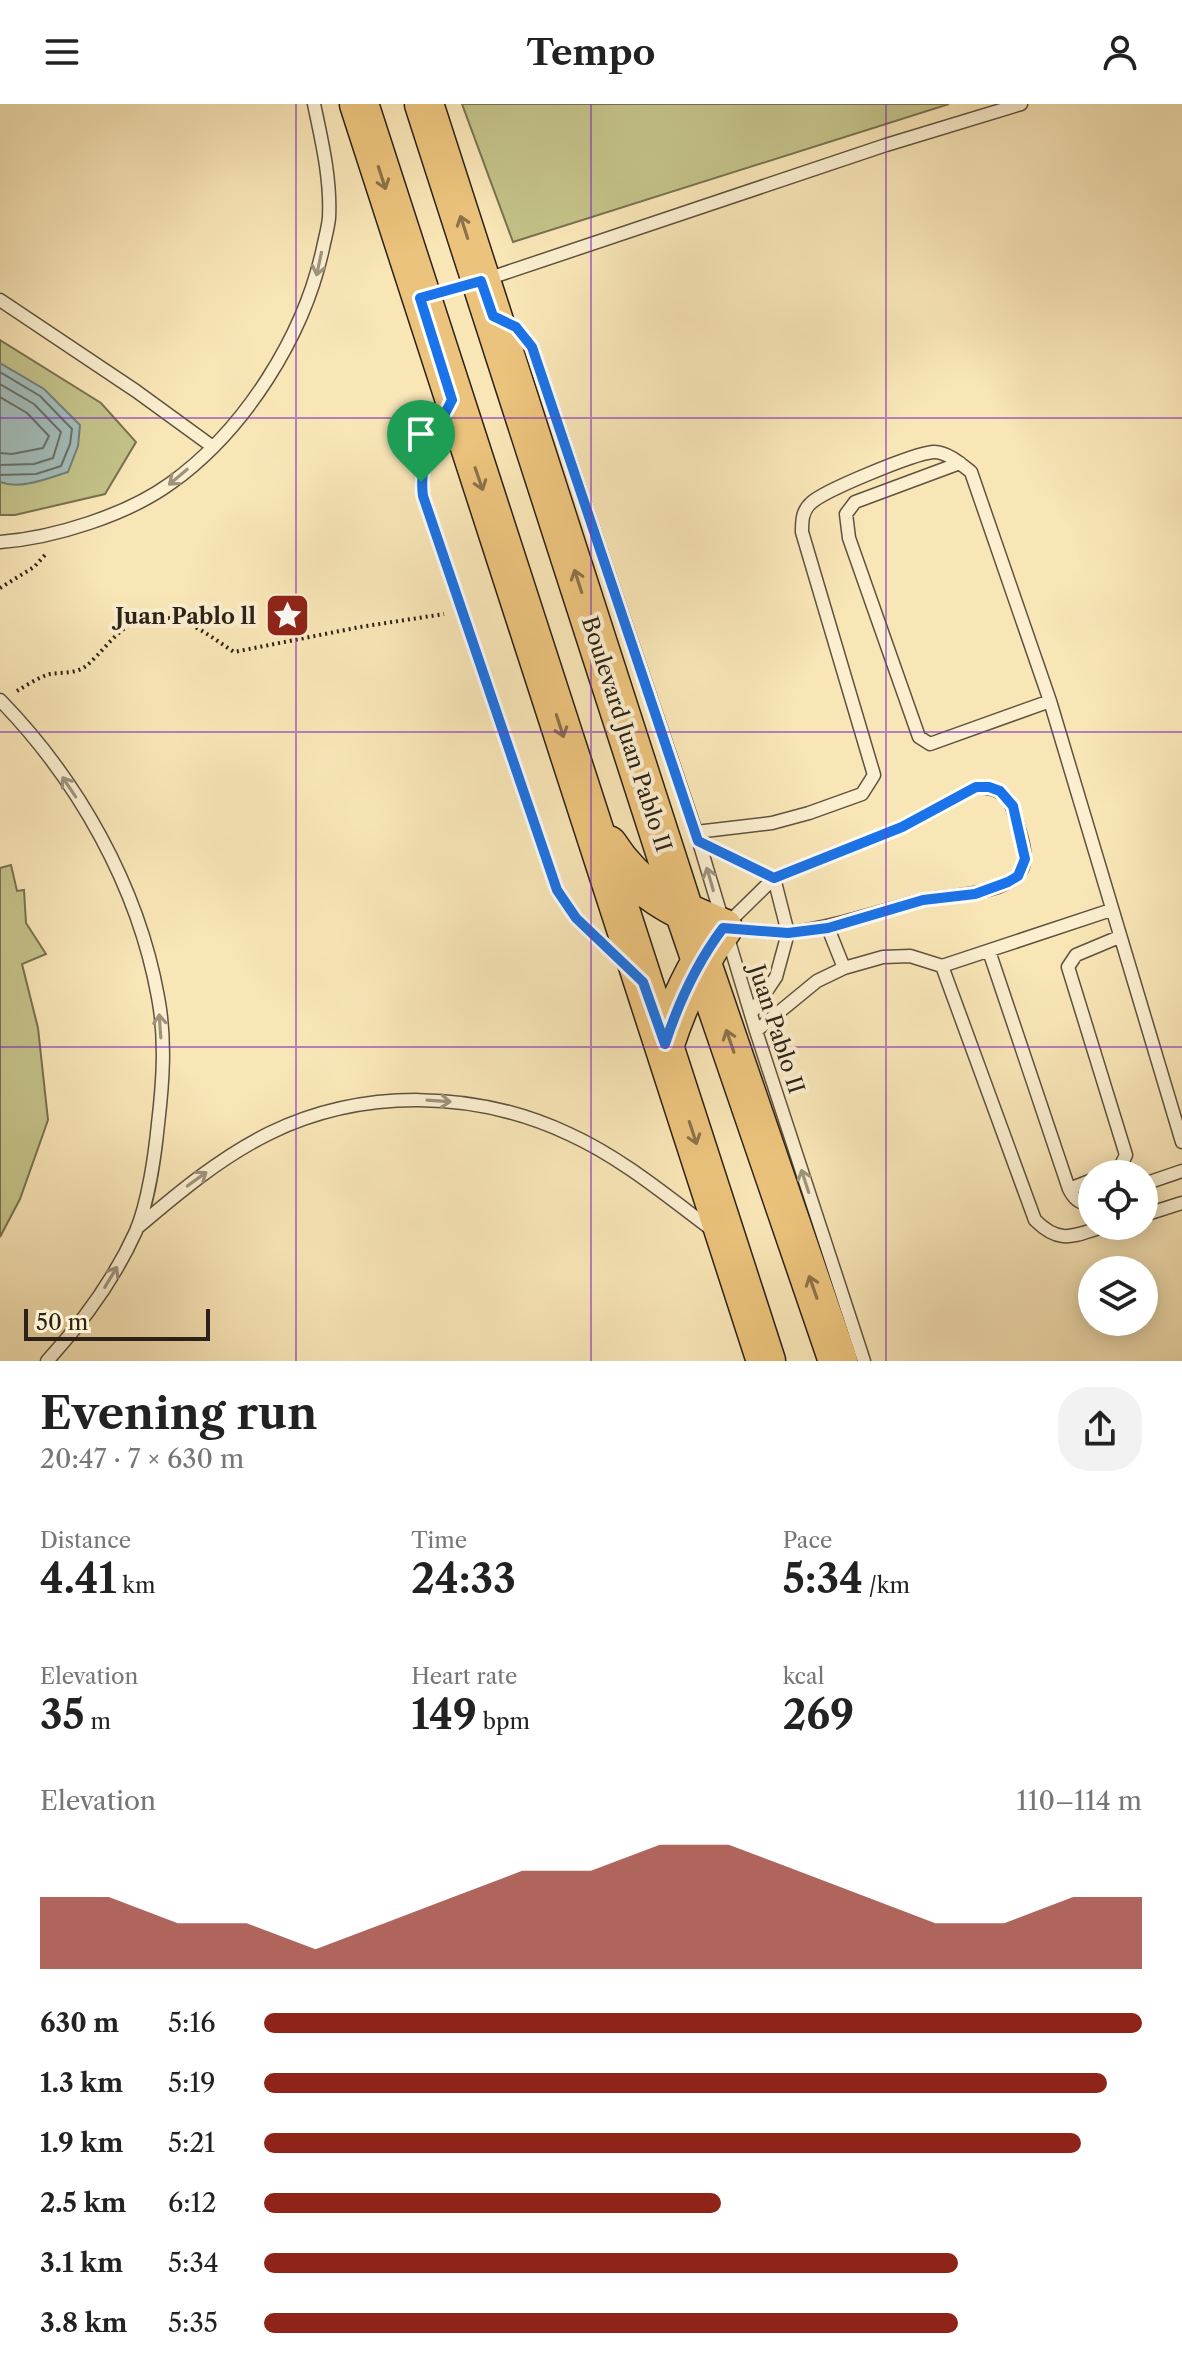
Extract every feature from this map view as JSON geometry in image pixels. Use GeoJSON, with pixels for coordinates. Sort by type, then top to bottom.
{"type":"FeatureCollection","features":[{"type":"Feature","properties":{"kind":"main road"},"geometry":{"type":"LineString","coordinates":[[359,104],[452,400],[665,1044],[766,1361]]}},
{"type":"Feature","properties":{"kind":"main road","name":"Boulevard Juan Pablo II"},"geometry":{"type":"LineString","coordinates":[[424,104],[487,298],[617,647],[685,914],[712,942],[838,1361]]}},
{"type":"Feature","properties":{"kind":"main road"},"geometry":{"type":"LineString","coordinates":[[590,818],[621,866],[640,884],[685,914]]}},
{"type":"Feature","properties":{"kind":"main road"},"geometry":{"type":"LineString","coordinates":[[665,1044],[683,995],[712,942]]}},
{"type":"Feature","properties":{"kind":"lane"},"geometry":{"type":"LineString","coordinates":[[0,542],[70,529],[122,510],[170,484],[213,447],[263,386],[302,316],[315,284],[329,221],[327,175],[314,104]]}},
{"type":"Feature","properties":{"kind":"lane"},"geometry":{"type":"LineString","coordinates":[[420,298],[487,298],[886,145],[1021,104]]}},
{"type":"Feature","properties":{"kind":"lane"},"geometry":{"type":"LineString","coordinates":[[0,300],[213,447]]}},
{"type":"Feature","properties":{"kind":"lane"},"geometry":{"type":"LineString","coordinates":[[452,400],[427,450],[421,482],[423,496],[557,890],[576,918],[643,982]]}},
{"type":"Feature","properties":{"kind":"lane"},"geometry":{"type":"LineString","coordinates":[[697,837],[785,820],[862,794],[869,785],[874,775],[802,532],[802,519],[812,502],[885,467],[934,452],[960,463],[971,472],[1050,701],[1182,1142]]}},
{"type":"Feature","properties":{"kind":"lane"},"geometry":{"type":"LineString","coordinates":[[960,463],[855,502],[846,514],[849,538],[919,737],[930,744],[1050,701]]}},
{"type":"Feature","properties":{"kind":"lane","name":"Juan Pablo II"},"geometry":{"type":"LineString","coordinates":[[617,647],[697,837],[712,942],[751,1014],[864,1361]]}},
{"type":"Feature","properties":{"kind":"lane"},"geometry":{"type":"LineString","coordinates":[[6,696],[20,721],[70,787],[108,850],[139,920],[158,998],[164,1073],[155,1152],[137,1228],[113,1276],[80,1325],[47,1361]]}},
{"type":"Feature","properties":{"kind":"lane"},"geometry":{"type":"LineString","coordinates":[[976,787],[989,787],[1008,798],[1013,806],[1025,859],[1018,876],[1008,882],[975,894],[923,900],[828,928],[712,942],[774,878],[902,827],[976,787]]}},
{"type":"Feature","properties":{"kind":"lane"},"geometry":{"type":"LineString","coordinates":[[697,837],[774,878],[788,933],[776,977],[751,1014]]}},
{"type":"Feature","properties":{"kind":"lane"},"geometry":{"type":"LineString","coordinates":[[756,1031],[817,981],[844,968],[883,957],[910,956],[942,966],[1111,910]]}},
{"type":"Feature","properties":{"kind":"lane"},"geometry":{"type":"LineString","coordinates":[[828,928],[844,968]]}},
{"type":"Feature","properties":{"kind":"lane"},"geometry":{"type":"LineString","coordinates":[[1119,937],[1076,955],[1068,967],[1126,1155],[1124,1160]]}},
{"type":"Feature","properties":{"kind":"lane"},"geometry":{"type":"LineString","coordinates":[[989,951],[1069,1189],[1078,1201]]}},
{"type":"Feature","properties":{"kind":"lane"},"geometry":{"type":"LineString","coordinates":[[942,966],[1035,1220],[1055,1236],[1078,1234]]}},
{"type":"Feature","properties":{"kind":"lane"},"geometry":{"type":"LineString","coordinates":[[137,1228],[182,1190],[268,1134],[317,1113],[364,1103],[418,1100],[478,1106],[519,1115],[568,1134],[616,1160],[728,1241]]}},
{"type":"Feature","properties":{"kind":"lane"},"geometry":{"type":"LineString","coordinates":[[1158,1179],[1182,1171]]}},
{"type":"Feature","properties":{"kind":"lane"},"geometry":{"type":"LineString","coordinates":[[1069,1189],[1078,1185]]}},
{"type":"Feature","properties":{"kind":"lane"},"geometry":{"type":"LineString","coordinates":[[1158,1211],[1182,1203]]}},
{"type":"Feature","properties":{"kind":"path"},"geometry":{"type":"LineString","coordinates":[[0,588],[34,567],[70,529]]}},
{"type":"Feature","properties":{"kind":"path"},"geometry":{"type":"LineString","coordinates":[[6,696],[48,675],[77,671],[87,666],[98,652],[132,624],[167,616],[194,626],[234,652],[462,611]]}},
{"type":"Feature","properties":{"kind":"shaded area"},"geometry":{"type":"Polygon","coordinates":[[[462,104],[949,104],[513,242],[462,104]]]}},
{"type":"Feature","properties":{"kind":"shaded area"},"geometry":{"type":"Polygon","coordinates":[[[0,340],[101,403],[136,442],[105,494],[15,515],[0,515],[0,340]]]}},
{"type":"Feature","properties":{"kind":"shaded area"},"geometry":{"type":"Polygon","coordinates":[[[11,865],[17,891],[24,890],[26,923],[46,954],[22,964],[38,1028],[48,1120],[20,1199],[0,1237],[0,868],[11,865]]]}},
{"type":"Feature","properties":{"kind":"water"},"geometry":{"type":"Polygon","coordinates":[[[0,363],[44,389],[80,425],[78,446],[68,472],[25,484],[0,482],[0,363]]]}},
{"type":"Feature","properties":{"kind":"place","name":"Juan Pablo ll"},"geometry":{"type":"Point","coordinates":[287,616]}},
{"type":"Feature","properties":{"kind":"route"},"geometry":{"type":"LineString","coordinates":[[481,281],[493,316],[516,327],[532,347],[698,841],[774,878],[922,818],[976,787],[989,787],[1000,791],[1013,806],[1025,859],[1018,876],[975,894],[923,900],[828,928],[788,933],[723,928],[687,984],[665,1044],[643,982],[576,918],[557,890],[423,496],[421,482],[427,450],[452,400],[420,298],[481,281]]}}]}
